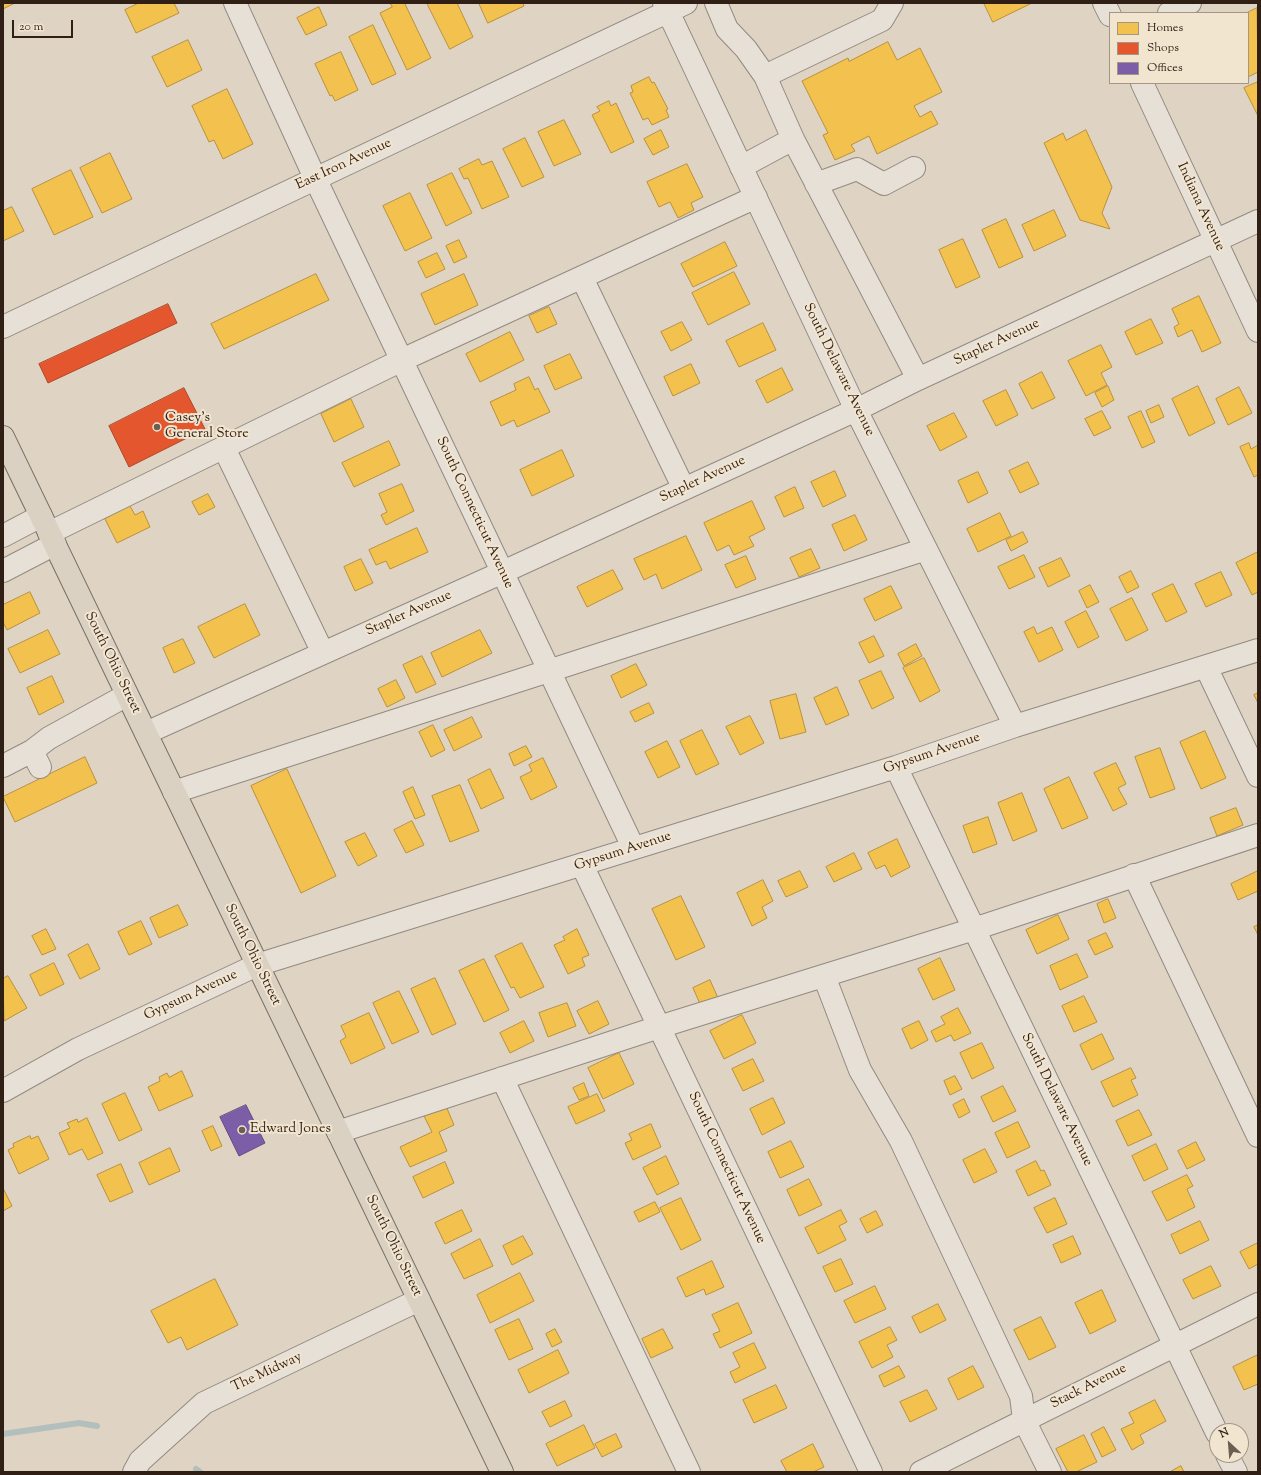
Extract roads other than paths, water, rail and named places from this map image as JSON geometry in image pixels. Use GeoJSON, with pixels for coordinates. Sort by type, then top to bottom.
{"type":"FeatureCollection","features":[{"type":"Feature","properties":{"kind":"main road","name":"South Ohio Street"},"geometry":{"type":"LineString","coordinates":[[3,437],[502,1472]]}},
{"type":"Feature","properties":{"kind":"street"},"geometry":{"type":"LineString","coordinates":[[716,3],[727,30],[746,49],[765,76],[793,140],[918,379]]}},
{"type":"Feature","properties":{"kind":"street"},"geometry":{"type":"LineString","coordinates":[[765,76],[882,20],[892,3]]}},
{"type":"Feature","properties":{"kind":"street"},"geometry":{"type":"LineString","coordinates":[[1104,3],[1109,14]]}},
{"type":"Feature","properties":{"kind":"street"},"geometry":{"type":"LineString","coordinates":[[1162,3],[1167,12]]}},
{"type":"Feature","properties":{"kind":"street"},"geometry":{"type":"LineString","coordinates":[[1170,12],[1190,3]]}},
{"type":"Feature","properties":{"kind":"street","name":"South Connecticut Avenue"},"geometry":{"type":"LineString","coordinates":[[242,5],[316,178],[633,847]]}},
{"type":"Feature","properties":{"kind":"street","name":"East Iron Avenue"},"geometry":{"type":"LineString","coordinates":[[3,327],[672,6]]}},
{"type":"Feature","properties":{"kind":"street","name":"South Delaware Avenue"},"geometry":{"type":"LineString","coordinates":[[672,6],[741,167],[856,410],[1015,726]]}},
{"type":"Feature","properties":{"kind":"street","name":"Indiana Avenue"},"geometry":{"type":"LineString","coordinates":[[1142,84],[1258,331]]}},
{"type":"Feature","properties":{"kind":"street"},"geometry":{"type":"LineString","coordinates":[[741,167],[793,140]]}},
{"type":"Feature","properties":{"kind":"street"},"geometry":{"type":"LineString","coordinates":[[816,184],[857,169],[884,184],[914,168]]}},
{"type":"Feature","properties":{"kind":"street"},"geometry":{"type":"LineString","coordinates":[[3,571],[48,531],[224,448],[402,360],[756,197]]}},
{"type":"Feature","properties":{"kind":"street","name":"Stapler Avenue"},"geometry":{"type":"LineString","coordinates":[[146,733],[503,572],[856,410],[918,379],[1258,221]]}},
{"type":"Feature","properties":{"kind":"street"},"geometry":{"type":"LineString","coordinates":[[582,278],[684,489]]}},
{"type":"Feature","properties":{"kind":"street"},"geometry":{"type":"LineString","coordinates":[[224,448],[323,653]]}},
{"type":"Feature","properties":{"kind":"street"},"geometry":{"type":"LineString","coordinates":[[3,536],[48,531]]}},
{"type":"Feature","properties":{"kind":"street"},"geometry":{"type":"LineString","coordinates":[[174,792],[926,549]]}},
{"type":"Feature","properties":{"kind":"street","name":"Gypsum Avenue"},"geometry":{"type":"LineString","coordinates":[[3,1091],[78,1049],[257,964],[896,767],[1015,726],[1258,650]]}},
{"type":"Feature","properties":{"kind":"street"},"geometry":{"type":"LineString","coordinates":[[1206,667],[1258,776]]}},
{"type":"Feature","properties":{"kind":"street"},"geometry":{"type":"LineString","coordinates":[[3,766],[36,760],[49,738],[127,695]]}},
{"type":"Feature","properties":{"kind":"street","name":"South Delaware Avenue"},"geometry":{"type":"LineString","coordinates":[[896,767],[1212,1423]]}},
{"type":"Feature","properties":{"kind":"street"},"geometry":{"type":"LineString","coordinates":[[338,1132],[502,1078],[974,929],[1258,835]]}},
{"type":"Feature","properties":{"kind":"street","name":"South Connecticut Avenue"},"geometry":{"type":"LineString","coordinates":[[582,865],[871,1472]]}},
{"type":"Feature","properties":{"kind":"street"},"geometry":{"type":"LineString","coordinates":[[1134,875],[1258,1136]]}},
{"type":"Feature","properties":{"kind":"street"},"geometry":{"type":"LineString","coordinates":[[824,976],[860,1070],[901,1141],[1021,1396],[1024,1420],[1050,1472]]}},
{"type":"Feature","properties":{"kind":"street"},"geometry":{"type":"LineString","coordinates":[[502,1078],[689,1472]]}},
{"type":"Feature","properties":{"kind":"street","name":"The Midway"},"geometry":{"type":"LineString","coordinates":[[134,1472],[140,1461],[204,1402],[419,1300]]}},
{"type":"Feature","properties":{"kind":"street","name":"Stack Avenue"},"geometry":{"type":"LineString","coordinates":[[920,1472],[1258,1304]]}},
{"type":"Feature","properties":{"kind":"street"},"geometry":{"type":"LineString","coordinates":[[1231,1463],[1236,1472]]}},
{"type":"Feature","properties":{"kind":"waterway"},"geometry":{"type":"LineString","coordinates":[[3,1434],[79,1423],[97,1426]]}},
{"type":"Feature","properties":{"kind":"waterway"},"geometry":{"type":"LineString","coordinates":[[196,1469],[200,1472]]}},
{"type":"Feature","properties":{"kind":"place","name":"Casey's General Store"},"geometry":{"type":"Point","coordinates":[157,427]}},
{"type":"Feature","properties":{"kind":"place","name":"Edward Jones"},"geometry":{"type":"Point","coordinates":[242,1130]}}]}
